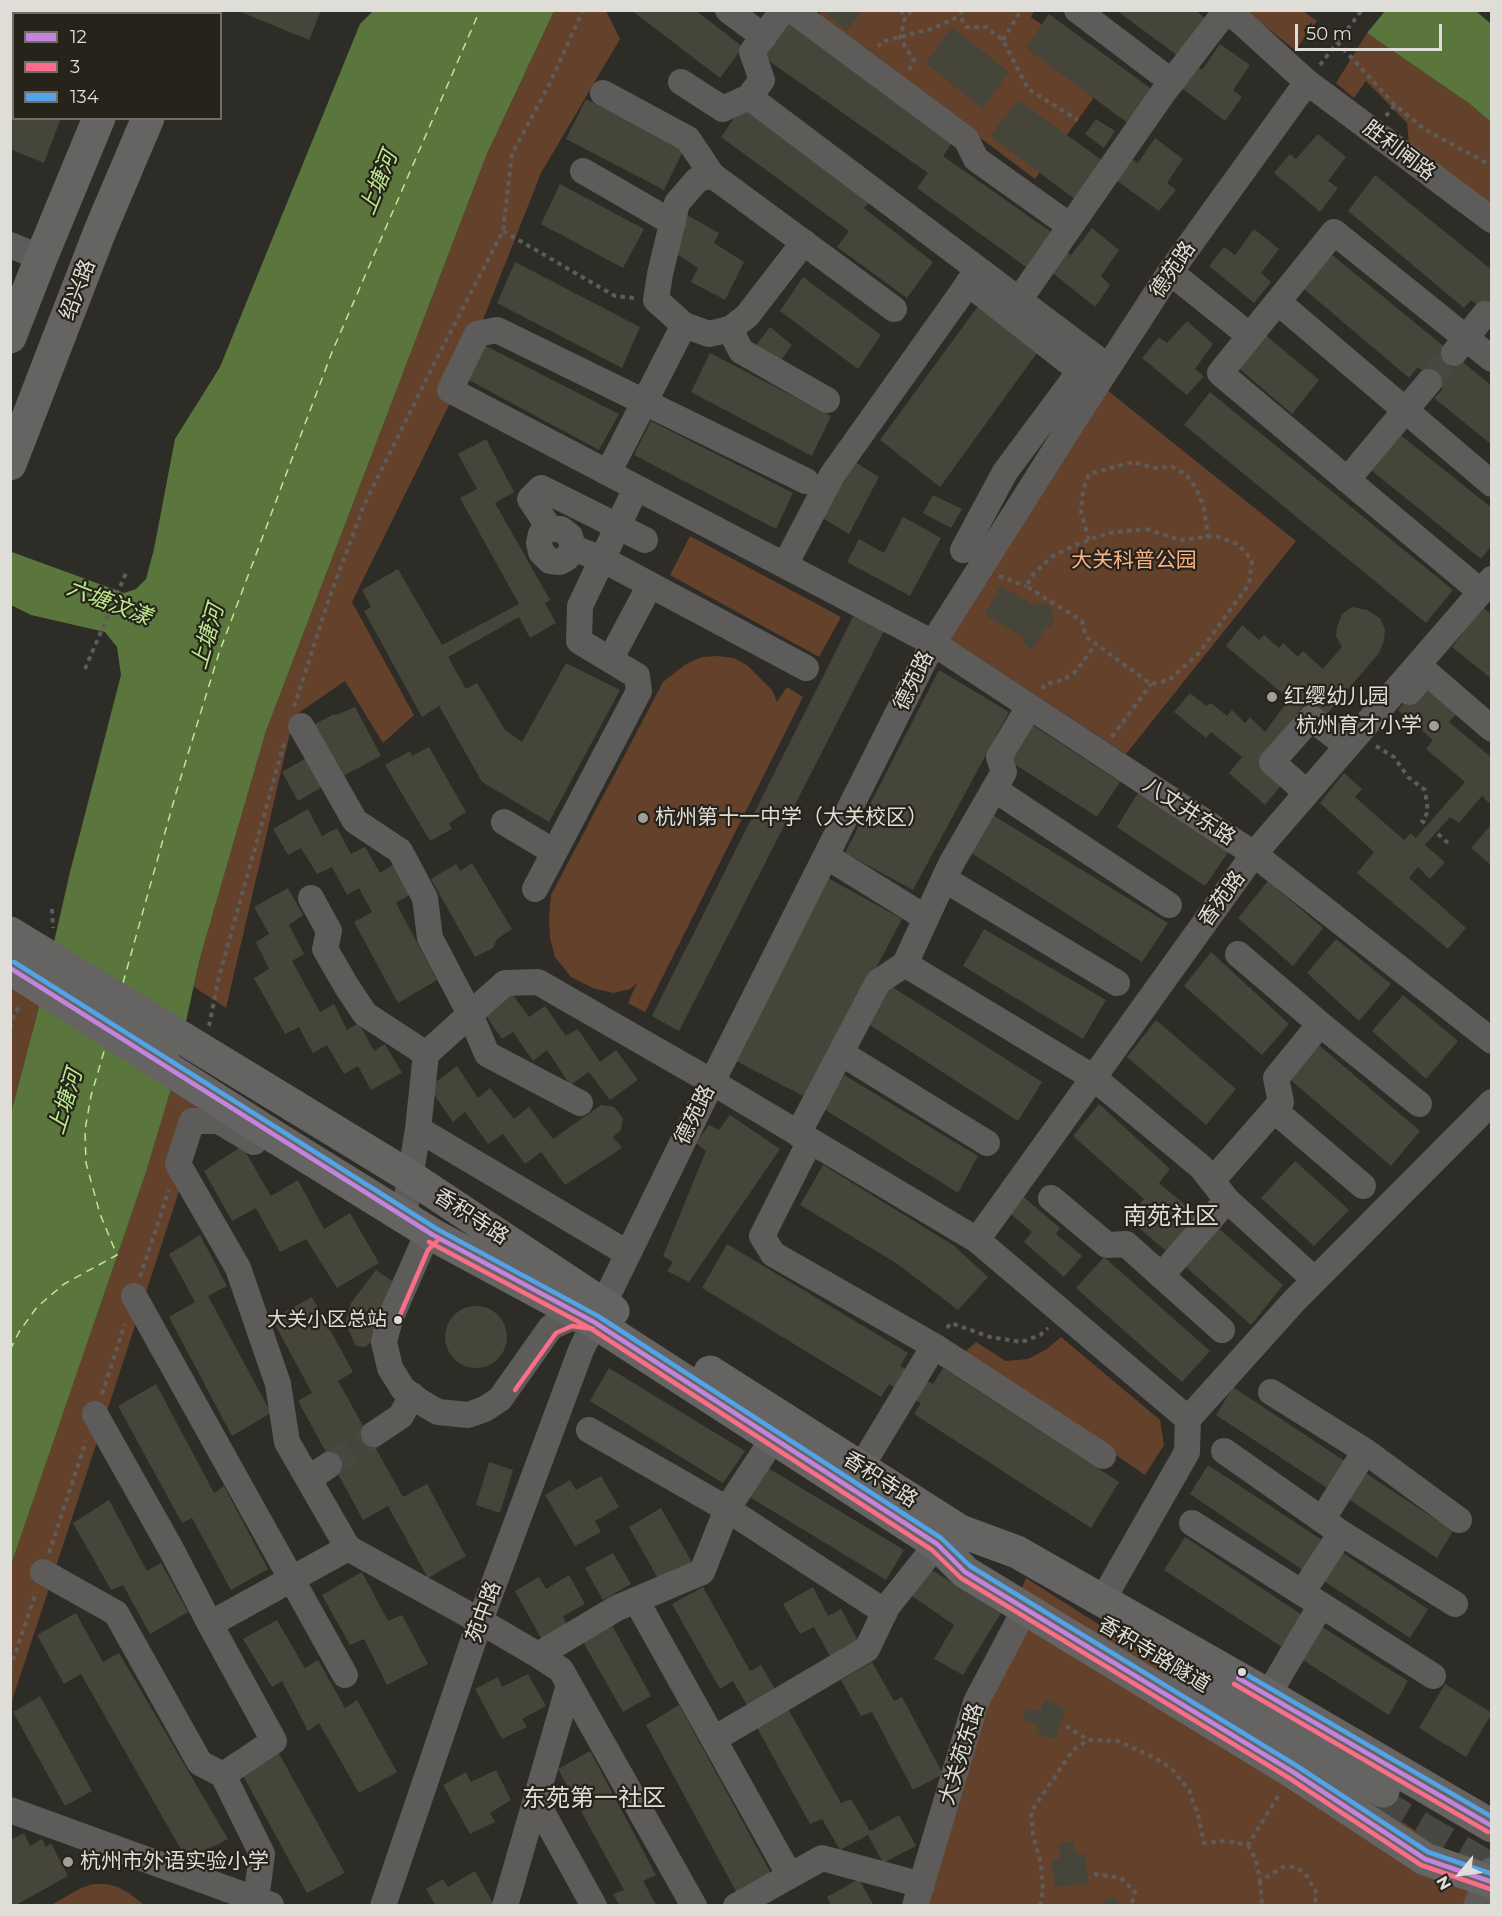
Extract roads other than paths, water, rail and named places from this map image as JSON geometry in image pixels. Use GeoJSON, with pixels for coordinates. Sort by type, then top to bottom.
{"type":"FeatureCollection","features":[{"type":"Feature","properties":{"kind":"main road"},"geometry":{"type":"LineString","coordinates":[[10,337],[98,120]]}},
{"type":"Feature","properties":{"kind":"main road","name":"绍兴路"},"geometry":{"type":"LineString","coordinates":[[10,464],[100,231],[146,120]]}},
{"type":"Feature","properties":{"kind":"main road","name":"香积寺路"},"geometry":{"type":"LineString","coordinates":[[10,933],[412,1178],[773,1439],[948,1538],[1017,1552],[1268,1695],[1491,1826]]}},
{"type":"Feature","properties":{"kind":"main road","name":"香积寺路"},"geometry":{"type":"LineString","coordinates":[[10,968],[404,1216],[428,1240],[598,1313],[861,1467],[948,1538],[965,1572],[1293,1772],[1425,1859],[1486,1884]]}},
{"type":"Feature","properties":{"kind":"main road","name":"香积寺路隧道"},"geometry":{"type":"LineString","coordinates":[[948,1538],[975,1560],[1379,1797]]}},
{"type":"Feature","properties":{"kind":"street"},"geometry":{"type":"LineString","coordinates":[[728,10],[764,37]]}},
{"type":"Feature","properties":{"kind":"street"},"geometry":{"type":"LineString","coordinates":[[681,82],[723,109],[749,97],[762,80],[752,52],[783,10]]}},
{"type":"Feature","properties":{"kind":"street"},"geometry":{"type":"LineString","coordinates":[[792,10],[966,139],[976,159],[1070,226]]}},
{"type":"Feature","properties":{"kind":"street"},"geometry":{"type":"LineString","coordinates":[[1077,10],[1172,82]]}},
{"type":"Feature","properties":{"kind":"street"},"geometry":{"type":"LineString","coordinates":[[1019,300],[1172,82],[1226,11]]}},
{"type":"Feature","properties":{"kind":"street","name":"胜利闸路"},"geometry":{"type":"LineString","coordinates":[[1226,11],[1240,21],[1306,82],[1491,220]]}},
{"type":"Feature","properties":{"kind":"street","name":"德苑路"},"geometry":{"type":"LineString","coordinates":[[598,1313],[933,643],[1170,272],[1306,82]]}},
{"type":"Feature","properties":{"kind":"street"},"geometry":{"type":"LineString","coordinates":[[603,93],[688,139],[712,175],[894,309]]}},
{"type":"Feature","properties":{"kind":"street"},"geometry":{"type":"LineString","coordinates":[[749,97],[973,276],[1080,371],[1005,472],[963,550]]}},
{"type":"Feature","properties":{"kind":"street"},"geometry":{"type":"LineString","coordinates":[[583,171],[673,223]]}},
{"type":"Feature","properties":{"kind":"street"},"geometry":{"type":"LineString","coordinates":[[712,175],[697,180],[677,204],[660,274],[656,300],[684,325],[710,334],[730,329],[747,316],[804,242]]}},
{"type":"Feature","properties":{"kind":"street"},"geometry":{"type":"LineString","coordinates":[[1488,585],[1347,480],[1220,373],[1334,232],[1460,345],[1491,359]]}},
{"type":"Feature","properties":{"kind":"street"},"geometry":{"type":"LineString","coordinates":[[10,245],[41,258]]}},
{"type":"Feature","properties":{"kind":"street"},"geometry":{"type":"LineString","coordinates":[[1170,272],[1250,336]]}},
{"type":"Feature","properties":{"kind":"street"},"geometry":{"type":"LineString","coordinates":[[973,276],[1019,300],[1108,367]]}},
{"type":"Feature","properties":{"kind":"street"},"geometry":{"type":"LineString","coordinates":[[785,565],[832,475],[973,276]]}},
{"type":"Feature","properties":{"kind":"street"},"geometry":{"type":"LineString","coordinates":[[1278,302],[1491,484]]}},
{"type":"Feature","properties":{"kind":"street"},"geometry":{"type":"LineString","coordinates":[[1460,345],[1485,314]]}},
{"type":"Feature","properties":{"kind":"street"},"geometry":{"type":"LineString","coordinates":[[608,473],[684,325]]}},
{"type":"Feature","properties":{"kind":"street"},"geometry":{"type":"LineString","coordinates":[[730,329],[741,351],[828,400]]}},
{"type":"Feature","properties":{"kind":"street","name":"八丈井东路"},"geometry":{"type":"LineString","coordinates":[[644,402],[497,330],[477,334],[450,390],[933,643],[1254,854],[1491,1041]]}},
{"type":"Feature","properties":{"kind":"street"},"geometry":{"type":"LineString","coordinates":[[1347,480],[1429,382]]}},
{"type":"Feature","properties":{"kind":"street"},"geometry":{"type":"LineString","coordinates":[[644,402],[806,481]]}},
{"type":"Feature","properties":{"kind":"street"},"geometry":{"type":"LineString","coordinates":[[645,540],[541,488],[530,499],[550,529],[561,529],[570,536],[573,548],[602,559],[806,668]]}},
{"type":"Feature","properties":{"kind":"street"},"geometry":{"type":"LineString","coordinates":[[535,890],[639,691],[637,676],[579,641],[580,606],[636,488]]}},
{"type":"Feature","properties":{"kind":"street"},"geometry":{"type":"LineString","coordinates":[[610,660],[650,585]]}},
{"type":"Feature","properties":{"kind":"street","name":"香苑路"},"geometry":{"type":"LineString","coordinates":[[977,1240],[1254,854],[1307,793],[1358,740],[1488,585]]}},
{"type":"Feature","properties":{"kind":"street"},"geometry":{"type":"LineString","coordinates":[[1289,837],[1358,740],[1426,672],[1491,729]]}},
{"type":"Feature","properties":{"kind":"street"},"geometry":{"type":"LineString","coordinates":[[1029,707],[999,757],[1004,772],[951,864],[905,964],[878,982],[841,1053],[762,1236],[772,1254],[934,1346],[1103,1456]]}},
{"type":"Feature","properties":{"kind":"street"},"geometry":{"type":"LineString","coordinates":[[1307,793],[1272,762],[1311,718],[1358,740]]}},
{"type":"Feature","properties":{"kind":"street"},"geometry":{"type":"LineString","coordinates":[[293,727],[355,821],[400,850],[425,898],[430,938],[470,1014],[487,1054],[580,1103]]}},
{"type":"Feature","properties":{"kind":"street"},"geometry":{"type":"LineString","coordinates":[[994,789],[1169,905]]}},
{"type":"Feature","properties":{"kind":"street"},"geometry":{"type":"LineString","coordinates":[[504,822],[554,852]]}},
{"type":"Feature","properties":{"kind":"street"},"geometry":{"type":"LineString","coordinates":[[826,856],[926,918]]}},
{"type":"Feature","properties":{"kind":"street"},"geometry":{"type":"LineString","coordinates":[[944,879],[1117,983]]}},
{"type":"Feature","properties":{"kind":"street"},"geometry":{"type":"LineString","coordinates":[[311,898],[329,931],[325,949],[346,987],[365,1014],[426,1054]]}},
{"type":"Feature","properties":{"kind":"street"},"geometry":{"type":"LineString","coordinates":[[1238,954],[1419,1104]]}},
{"type":"Feature","properties":{"kind":"street"},"geometry":{"type":"LineString","coordinates":[[905,964],[1094,1078],[1201,1167],[1220,1190],[1315,1280]]}},
{"type":"Feature","properties":{"kind":"street"},"geometry":{"type":"LineString","coordinates":[[404,1216],[412,1178],[426,1054],[505,983],[538,982],[712,1082],[977,1240],[1188,1419]]}},
{"type":"Feature","properties":{"kind":"street"},"geometry":{"type":"LineString","coordinates":[[1161,1276],[1281,1102],[1276,1078],[1320,1024]]}},
{"type":"Feature","properties":{"kind":"street"},"geometry":{"type":"LineString","coordinates":[[841,1053],[987,1143]]}},
{"type":"Feature","properties":{"kind":"street"},"geometry":{"type":"LineString","coordinates":[[1102,1601],[1187,1452],[1188,1419],[1315,1280],[1491,1102]]}},
{"type":"Feature","properties":{"kind":"street"},"geometry":{"type":"LineString","coordinates":[[1274,1110],[1363,1186]]}},
{"type":"Feature","properties":{"kind":"street"},"geometry":{"type":"LineString","coordinates":[[598,1313],[571,1318],[551,1327],[500,1399],[485,1409],[468,1414],[438,1412],[404,1389],[390,1368],[384,1342],[390,1319],[428,1240],[219,1121],[192,1121],[178,1164],[238,1268],[278,1384],[287,1442],[319,1472],[348,1548],[538,1654],[561,1670],[694,1905]]}},
{"type":"Feature","properties":{"kind":"street"},"geometry":{"type":"LineString","coordinates":[[418,1129],[627,1253]]}},
{"type":"Feature","properties":{"kind":"street"},"geometry":{"type":"LineString","coordinates":[[1051,1198],[1107,1245],[1126,1244],[1222,1330]]}},
{"type":"Feature","properties":{"kind":"street"},"geometry":{"type":"LineString","coordinates":[[134,1296],[345,1675]]}},
{"type":"Feature","properties":{"kind":"street","name":"苑中路"},"geometry":{"type":"LineString","coordinates":[[383,1905],[480,1621],[581,1350],[598,1313]]}},
{"type":"Feature","properties":{"kind":"street"},"geometry":{"type":"LineString","coordinates":[[861,1467],[934,1346]]}},
{"type":"Feature","properties":{"kind":"street"},"geometry":{"type":"LineString","coordinates":[[1271,1392],[1365,1451],[1459,1520]]}},
{"type":"Feature","properties":{"kind":"street"},"geometry":{"type":"LineString","coordinates":[[374,1434],[401,1416],[412,1395]]}},
{"type":"Feature","properties":{"kind":"street"},"geometry":{"type":"LineString","coordinates":[[95,1414],[171,1549],[274,1741],[223,1775]]}},
{"type":"Feature","properties":{"kind":"street"},"geometry":{"type":"LineString","coordinates":[[589,1430],[727,1509],[885,1612]]}},
{"type":"Feature","properties":{"kind":"street"},"geometry":{"type":"LineString","coordinates":[[538,1654],[617,1608],[702,1572],[727,1509],[773,1439]]}},
{"type":"Feature","properties":{"kind":"street"},"geometry":{"type":"LineString","coordinates":[[1224,1451],[1332,1526],[1455,1604]]}},
{"type":"Feature","properties":{"kind":"street"},"geometry":{"type":"LineString","coordinates":[[1268,1695],[1311,1599],[1332,1526],[1365,1451]]}},
{"type":"Feature","properties":{"kind":"street"},"geometry":{"type":"LineString","coordinates":[[1192,1523],[1432,1676]]}},
{"type":"Feature","properties":{"kind":"street"},"geometry":{"type":"LineString","coordinates":[[714,1739],[867,1649],[885,1612],[948,1538]]}},
{"type":"Feature","properties":{"kind":"street"},"geometry":{"type":"LineString","coordinates":[[210,1624],[348,1548]]}},
{"type":"Feature","properties":{"kind":"street"},"geometry":{"type":"LineString","coordinates":[[10,1810],[264,1903],[262,1854],[223,1775],[200,1763],[116,1613],[43,1572]]}},
{"type":"Feature","properties":{"kind":"street"},"geometry":{"type":"LineString","coordinates":[[636,1600],[714,1739],[782,1889]]}},
{"type":"Feature","properties":{"kind":"street","name":"大关苑东路"},"geometry":{"type":"LineString","coordinates":[[918,1895],[976,1702],[1025,1609]]}},
{"type":"Feature","properties":{"kind":"street"},"geometry":{"type":"LineString","coordinates":[[505,1905],[569,1685]]}},
{"type":"Feature","properties":{"kind":"street"},"geometry":{"type":"LineString","coordinates":[[536,1801],[594,1905]]}},
{"type":"Feature","properties":{"kind":"street"},"geometry":{"type":"LineString","coordinates":[[736,1905],[782,1889],[822,1858],[918,1895]]}},
{"type":"Feature","properties":{"kind":"water"},"geometry":{"type":"Polygon","coordinates":[[[373,11],[554,11],[486,156],[266,731],[200,958],[171,1089],[146,1172],[11,1565],[11,1113],[121,675],[117,647],[105,632],[31,615],[11,605],[11,555],[12,552],[124,593],[136,589],[146,579],[175,439],[220,367],[360,24],[373,11]]]}},
{"type":"Feature","properties":{"kind":"water"},"geometry":{"type":"Polygon","coordinates":[[[1385,11],[1476,11],[1491,24],[1491,122],[1470,104],[1367,33],[1385,11]]]}},
{"type":"Feature","properties":{"kind":"tunnel"},"geometry":{"type":"LineString","coordinates":[[1429,382],[1454,353]]}},
{"type":"Feature","properties":{"kind":"tunnel"},"geometry":{"type":"LineString","coordinates":[[329,1465],[374,1434]]}},
{"type":"Feature","properties":{"kind":"tunnel"},"geometry":{"type":"LineString","coordinates":[[1375,1802],[1492,1870]]}},
{"type":"Feature","properties":{"kind":"place","name":"红缨幼儿园"},"geometry":{"type":"Point","coordinates":[1272,697]}},
{"type":"Feature","properties":{"kind":"place","name":"杭州育才小学"},"geometry":{"type":"Point","coordinates":[1434,726]}},
{"type":"Feature","properties":{"kind":"place","name":"杭州第十一中学（大关校区）"},"geometry":{"type":"Point","coordinates":[643,818]}},
{"type":"Feature","properties":{"kind":"place","name":"大关小区总站"},"geometry":{"type":"Point","coordinates":[398,1320]}},
{"type":"Feature","properties":{"kind":"place","name":"杭州市外语实验小学"},"geometry":{"type":"Point","coordinates":[68,1862]}},
{"type":"Feature","properties":{"kind":"district","name":"南苑社区"},"geometry":{"type":"Point","coordinates":[1171,1217]}},
{"type":"Feature","properties":{"kind":"district","name":"东苑第一社区"},"geometry":{"type":"Point","coordinates":[594,1799]}},
{"type":"Feature","properties":{"kind":"water label","name":"上塘河"},"geometry":{"type":"Point","coordinates":[379,183]}},
{"type":"Feature","properties":{"kind":"water label","name":"六塘汶漾"},"geometry":{"type":"Point","coordinates":[109,603]}},
{"type":"Feature","properties":{"kind":"water label","name":"上塘河"},"geometry":{"type":"Point","coordinates":[208,637]}},
{"type":"Feature","properties":{"kind":"water label","name":"上塘河"},"geometry":{"type":"Point","coordinates":[66,1102]}},
{"type":"Feature","properties":{"kind":"park label","name":"大关科普公园"},"geometry":{"type":"Point","coordinates":[1134,561]}}]}
